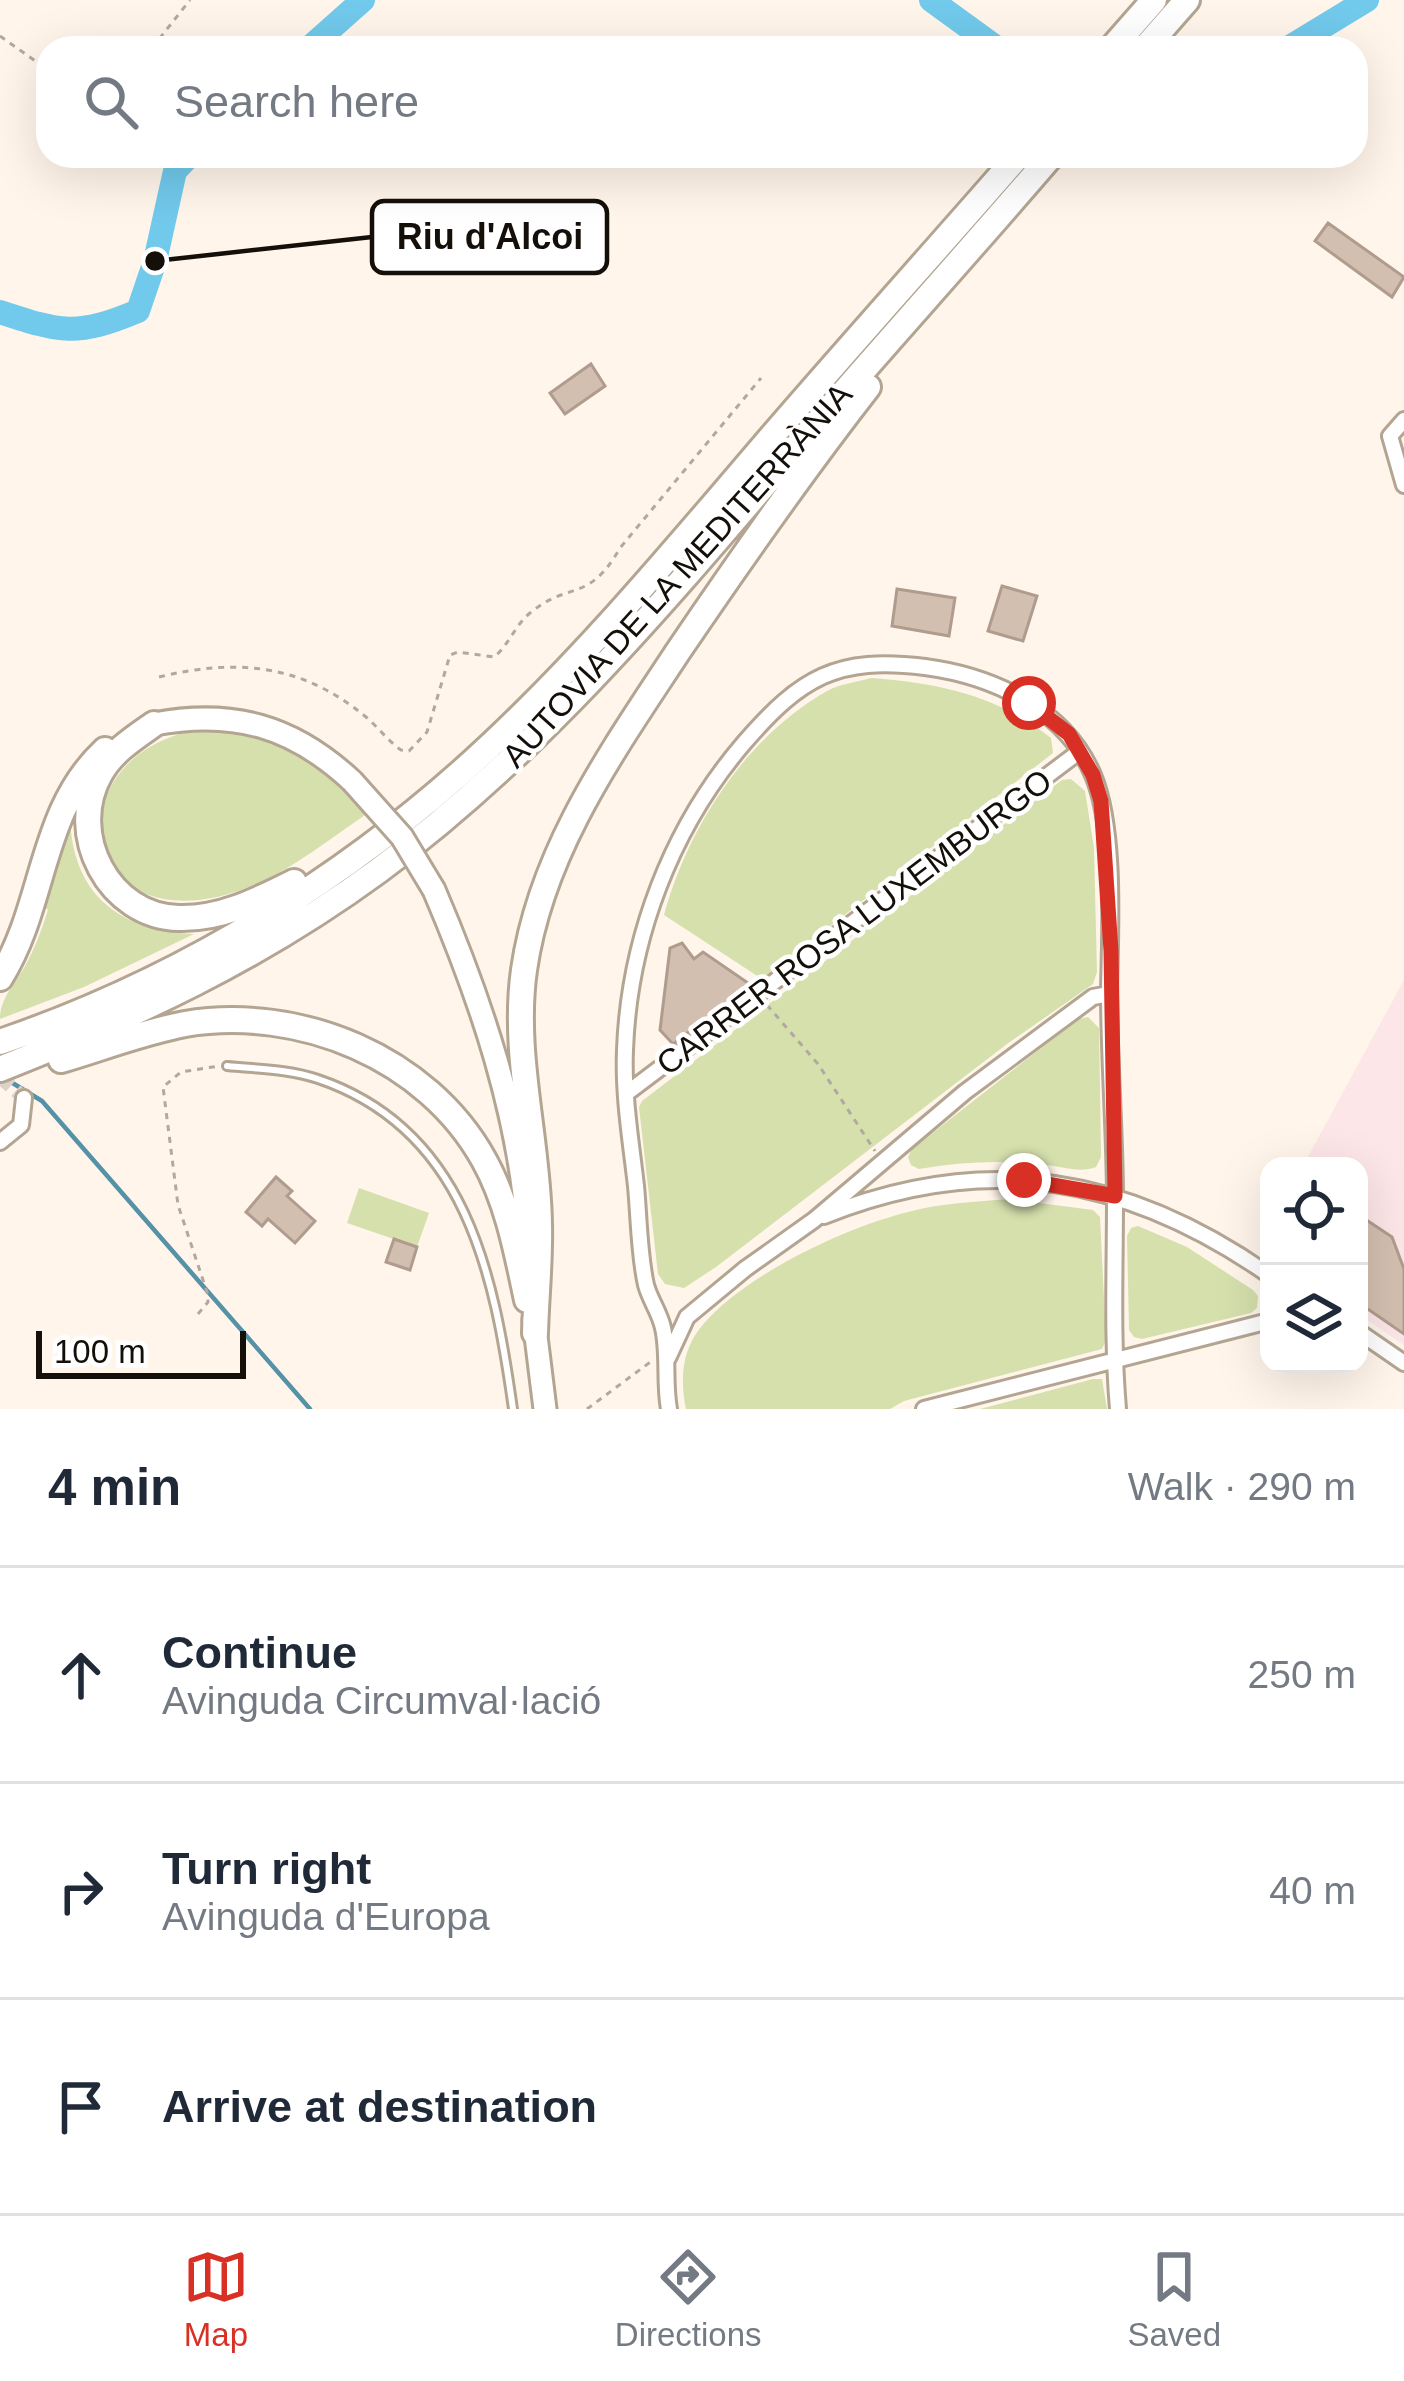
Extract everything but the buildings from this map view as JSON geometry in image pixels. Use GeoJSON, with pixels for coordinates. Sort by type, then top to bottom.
{"type":"FeatureCollection","features":[{"type":"Feature","properties":{"kind":"highway"},"geometry":{"type":"LineString","coordinates":[[1122,36],[1154,0]]}},
{"type":"Feature","properties":{"kind":"highway"},"geometry":{"type":"LineString","coordinates":[[1156,36],[1187,0]]}},
{"type":"Feature","properties":{"kind":"highway","name":"AUTOVIA DE LA MEDITERRÀNIA"},"geometry":{"type":"LineString","coordinates":[[0,1070],[125,1019],[220,972],[338,899],[512,760],[578,694],[872,354],[1009,168]]}},
{"type":"Feature","properties":{"kind":"highway"},"geometry":{"type":"LineString","coordinates":[[535,1333],[539,1223],[521,1035],[523,975],[533,918],[549,870],[605,764],[872,354],[959,278],[997,220],[1041,168]]}},
{"type":"Feature","properties":{"kind":"highway","name":"AUTOVIA DE LA MEDITERRÀNIA"},"geometry":{"type":"LineString","coordinates":[[0,1042],[64,1020],[178,967],[312,888],[434,796],[494,742],[872,354]]}},
{"type":"Feature","properties":{"kind":"highway"},"geometry":{"type":"LineString","coordinates":[[154,724],[118,751],[100,773],[87,814],[87,836],[103,875],[141,908],[181,919],[244,907],[331,860],[361,851]]}},
{"type":"Feature","properties":{"kind":"highway"},"geometry":{"type":"LineString","coordinates":[[0,978],[28,926],[58,813],[70,790],[111,743],[131,730],[154,724]]}},
{"type":"Feature","properties":{"kind":"highway"},"geometry":{"type":"LineString","coordinates":[[0,1070],[35,1067],[183,1024],[220,1021],[293,1027],[371,1053],[432,1095],[485,1161],[509,1220],[535,1333]]}},
{"type":"Feature","properties":{"kind":"main road"},"geometry":{"type":"LineString","coordinates":[[154,724],[196,716],[250,722],[309,748],[352,781],[402,837],[434,890],[471,977],[499,1066],[526,1208],[545,1409]]}},
{"type":"Feature","properties":{"kind":"street"},"geometry":{"type":"LineString","coordinates":[[1404,420],[1390,436],[1404,485]]}},
{"type":"Feature","properties":{"kind":"street"},"geometry":{"type":"LineString","coordinates":[[669,1409],[663,1327],[646,1285],[624,1054],[638,948],[673,852],[699,803],[730,760],[790,696],[818,678],[861,663],[951,671],[1029,703],[1069,734],[1101,801],[1106,836],[1118,1409]]}},
{"type":"Feature","properties":{"kind":"street","name":"CARRER ROSA LUXEMBURGO"},"geometry":{"type":"LineString","coordinates":[[627,1094],[1080,752]]}},
{"type":"Feature","properties":{"kind":"street"},"geometry":{"type":"LineString","coordinates":[[666,1363],[687,1317],[1077,1008],[1093,997],[1109,994]]}},
{"type":"Feature","properties":{"kind":"street"},"geometry":{"type":"LineString","coordinates":[[0,1142],[21,1125],[24,1099]]}},
{"type":"Feature","properties":{"kind":"street"},"geometry":{"type":"LineString","coordinates":[[814,1220],[892,1192],[983,1180],[1024,1180],[1115,1196],[1189,1225],[1260,1269]]}},
{"type":"Feature","properties":{"kind":"street"},"geometry":{"type":"LineString","coordinates":[[924,1409],[1260,1323]]}},
{"type":"Feature","properties":{"kind":"street"},"geometry":{"type":"LineString","coordinates":[[1368,1338],[1404,1363]]}},
{"type":"Feature","properties":{"kind":"lane"},"geometry":{"type":"LineString","coordinates":[[227,1066],[289,1072],[341,1088],[370,1104],[423,1146],[441,1169],[487,1264],[513,1409]]}},
{"type":"Feature","properties":{"kind":"path"},"geometry":{"type":"LineString","coordinates":[[162,36],[190,0]]}},
{"type":"Feature","properties":{"kind":"path"},"geometry":{"type":"LineString","coordinates":[[0,36],[36,62]]}},
{"type":"Feature","properties":{"kind":"path"},"geometry":{"type":"LineString","coordinates":[[159,677],[223,664],[291,674],[340,699],[401,750],[409,751],[427,732],[450,655],[494,657],[526,616],[542,604],[594,585],[603,577],[620,548],[761,378]]}},
{"type":"Feature","properties":{"kind":"path"},"geometry":{"type":"LineString","coordinates":[[757,995],[818,1064],[881,1160]]}},
{"type":"Feature","properties":{"kind":"path"},"geometry":{"type":"LineString","coordinates":[[198,1314],[208,1302],[178,1204],[164,1087],[182,1072],[227,1066]]}},
{"type":"Feature","properties":{"kind":"path"},"geometry":{"type":"LineString","coordinates":[[587,1409],[643,1364],[652,1360],[666,1363]]}},
{"type":"Feature","properties":{"kind":"shaded area"},"geometry":{"type":"Polygon","coordinates":[[[1404,980],[1404,1345],[1368,1320],[1368,1157],[1308,1157],[1404,980]]]}},
{"type":"Feature","properties":{"kind":"green space"},"geometry":{"type":"Polygon","coordinates":[[[871,678],[920,683],[988,701],[1051,738],[1053,753],[762,979],[664,915],[675,882],[705,818],[746,759],[798,710],[827,691],[871,678]]]}},
{"type":"Feature","properties":{"kind":"green space"},"geometry":{"type":"Polygon","coordinates":[[[216,727],[257,732],[293,748],[368,813],[286,869],[232,893],[178,901],[138,890],[112,866],[101,834],[105,799],[126,766],[162,740],[216,727]]]}},
{"type":"Feature","properties":{"kind":"green space"},"geometry":{"type":"Polygon","coordinates":[[[1071,779],[1085,791],[1094,848],[1097,972],[1093,984],[1007,1044],[716,1267],[684,1288],[665,1284],[658,1274],[642,1101],[1062,780],[1071,779]]]}},
{"type":"Feature","properties":{"kind":"green space"},"geometry":{"type":"Polygon","coordinates":[[[70,814],[79,866],[104,902],[143,925],[194,934],[84,987],[0,1019],[5,998],[29,959],[48,910],[41,903],[70,814]]]}},
{"type":"Feature","properties":{"kind":"green space"},"geometry":{"type":"Polygon","coordinates":[[[1088,1017],[1099,1028],[1101,1157],[1096,1167],[1008,1162],[919,1169],[911,1165],[912,1149],[1078,1019],[1088,1017]]]}},
{"type":"Feature","properties":{"kind":"green space"},"geometry":{"type":"Polygon","coordinates":[[[359,1188],[429,1213],[417,1247],[347,1223],[359,1188]]]}},
{"type":"Feature","properties":{"kind":"green space"},"geometry":{"type":"Polygon","coordinates":[[[1009,1199],[1093,1210],[1100,1217],[1106,1340],[1102,1349],[904,1401],[890,1409],[686,1409],[683,1372],[694,1337],[733,1296],[761,1277],[822,1243],[882,1219],[933,1207],[1009,1199]]]}},
{"type":"Feature","properties":{"kind":"green space"},"geometry":{"type":"Polygon","coordinates":[[[1138,1226],[1187,1247],[1253,1290],[1257,1308],[1142,1339],[1134,1337],[1129,1330],[1127,1236],[1138,1226]]]}},
{"type":"Feature","properties":{"kind":"green space"},"geometry":{"type":"Polygon","coordinates":[[[1102,1379],[1107,1409],[980,1409],[1102,1379]]]}},
{"type":"Feature","properties":{"kind":"waterway"},"geometry":{"type":"LineString","coordinates":[[322,36],[363,0]]}},
{"type":"Feature","properties":{"kind":"waterway"},"geometry":{"type":"LineString","coordinates":[[931,0],[980,36]]}},
{"type":"Feature","properties":{"kind":"waterway"},"geometry":{"type":"LineString","coordinates":[[1308,36],[1367,0]]}},
{"type":"Feature","properties":{"kind":"waterway"},"geometry":{"type":"LineString","coordinates":[[0,312],[69,329],[99,325],[138,311],[178,168]]}},
{"type":"Feature","properties":{"kind":"waterway"},"geometry":{"type":"LineString","coordinates":[[6,1079],[42,1101],[310,1409]]}},
{"type":"Feature","properties":{"kind":"tunnel"},"geometry":{"type":"LineString","coordinates":[[0,1077],[24,1098]]}},
{"type":"Feature","properties":{"kind":"place","name":"Riu d'Alcoi"},"geometry":{"type":"Point","coordinates":[155,261]}},
{"type":"Feature","properties":{"kind":"route"},"geometry":{"type":"LineString","coordinates":[[1024,1180],[1115,1196],[1111,951],[1101,801],[1093,775],[1069,734],[1029,703]]}}]}
